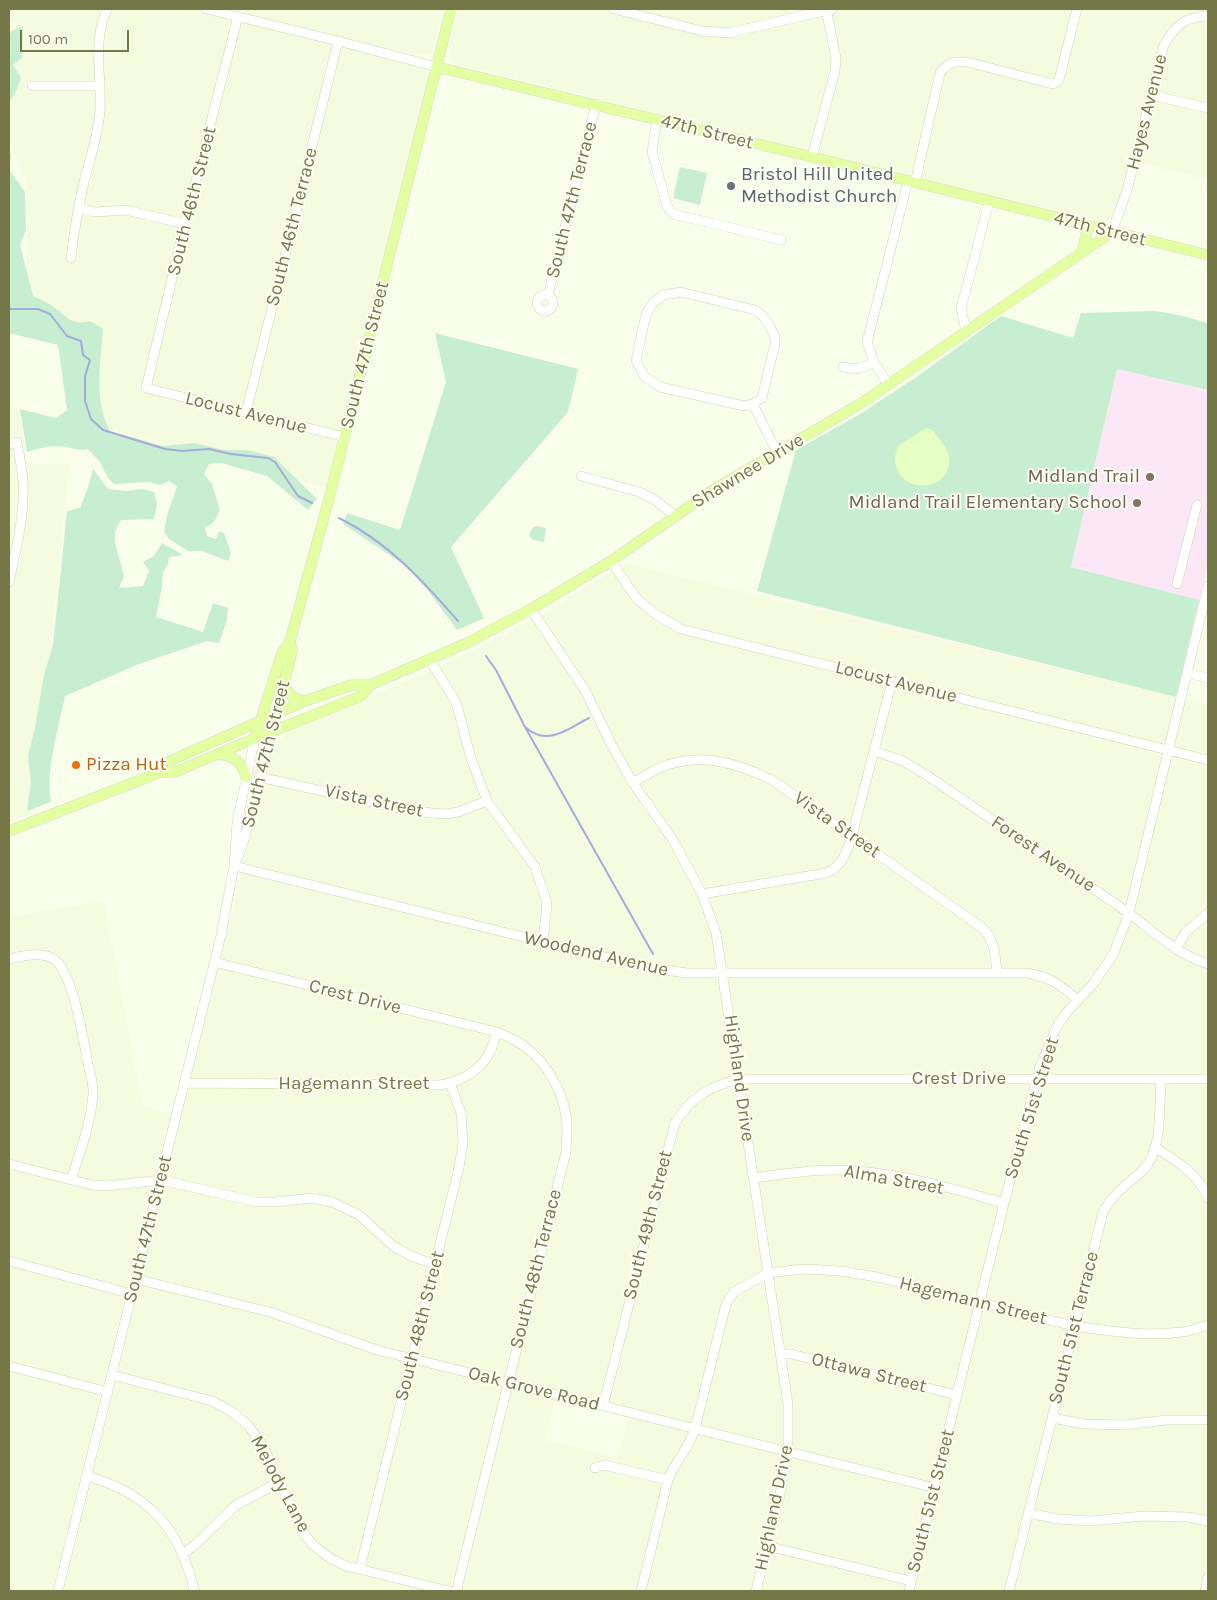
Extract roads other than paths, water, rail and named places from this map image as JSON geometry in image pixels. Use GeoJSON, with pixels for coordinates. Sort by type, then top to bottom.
{"type":"FeatureCollection","features":[{"type":"Feature","properties":{"kind":"main road","name":"South 47th Street"},"geometry":{"type":"LineString","coordinates":[[255,738],[282,653],[290,641],[345,437],[451,9]]}},
{"type":"Feature","properties":{"kind":"main road","name":"47th Street"},"geometry":{"type":"LineString","coordinates":[[437,67],[596,104],[1208,255]]}},
{"type":"Feature","properties":{"kind":"main road"},"geometry":{"type":"LineString","coordinates":[[1082,224],[1087,232],[1082,252]]}},
{"type":"Feature","properties":{"kind":"main road","name":"Shawnee Drive"},"geometry":{"type":"LineString","coordinates":[[160,772],[170,761],[276,713],[351,685],[370,685],[467,643],[531,610],[611,561],[716,488],[861,403],[1112,232]]}},
{"type":"Feature","properties":{"kind":"main road","name":"South 47th Street"},"geometry":{"type":"LineString","coordinates":[[272,732],[292,650],[290,641]]}},
{"type":"Feature","properties":{"kind":"main road"},"geometry":{"type":"LineString","coordinates":[[284,682],[287,693],[295,699],[306,701]]}},
{"type":"Feature","properties":{"kind":"main road","name":"Shawnee Drive"},"geometry":{"type":"LineString","coordinates":[[9,831],[160,772],[175,772],[361,696],[370,685]]}},
{"type":"Feature","properties":{"kind":"main road"},"geometry":{"type":"LineString","coordinates":[[216,754],[227,755],[236,760],[242,766],[246,777]]}},
{"type":"Feature","properties":{"kind":"street"},"geometry":{"type":"LineString","coordinates":[[71,258],[78,208],[98,123],[100,86],[98,46],[106,9]]}},
{"type":"Feature","properties":{"kind":"street","name":"47th Street"},"geometry":{"type":"LineString","coordinates":[[206,9],[226,11],[238,16],[437,67]]}},
{"type":"Feature","properties":{"kind":"street"},"geometry":{"type":"LineString","coordinates":[[614,9],[702,31],[729,32],[828,9],[836,58],[836,71],[812,157]]}},
{"type":"Feature","properties":{"kind":"street"},"geometry":{"type":"LineString","coordinates":[[888,384],[874,362],[866,342],[912,182],[940,73],[946,65],[955,61],[967,62],[1053,84],[1058,82],[1077,9]]}},
{"type":"Feature","properties":{"kind":"street","name":"South 46th Street"},"geometry":{"type":"LineString","coordinates":[[146,388],[185,224],[238,16]]}},
{"type":"Feature","properties":{"kind":"street","name":"Hayes Avenue"},"geometry":{"type":"LineString","coordinates":[[1112,232],[1127,190],[1164,45],[1173,31],[1182,23],[1192,18],[1208,16]]}},
{"type":"Feature","properties":{"kind":"street","name":"South 46th Terrace"},"geometry":{"type":"LineString","coordinates":[[246,413],[338,41]]}},
{"type":"Feature","properties":{"kind":"street"},"geometry":{"type":"LineString","coordinates":[[32,86],[100,86]]}},
{"type":"Feature","properties":{"kind":"street"},"geometry":{"type":"LineString","coordinates":[[1151,95],[1208,108]]}},
{"type":"Feature","properties":{"kind":"street","name":"South 47th Terrace"},"geometry":{"type":"LineString","coordinates":[[548,295],[596,104]]}},
{"type":"Feature","properties":{"kind":"street"},"geometry":{"type":"LineString","coordinates":[[657,119],[652,152],[667,206],[673,214],[782,240]]}},
{"type":"Feature","properties":{"kind":"street"},"geometry":{"type":"LineString","coordinates":[[966,330],[960,308],[989,202]]}},
{"type":"Feature","properties":{"kind":"street"},"geometry":{"type":"LineString","coordinates":[[78,208],[95,212],[126,210],[185,224]]}},
{"type":"Feature","properties":{"kind":"street"},"geometry":{"type":"LineString","coordinates":[[681,292],[755,310],[762,315],[772,331],[775,344],[762,398],[753,404],[744,406],[660,386],[644,376],[636,360],[649,308],[663,295],[681,292]]}},
{"type":"Feature","properties":{"kind":"street"},"geometry":{"type":"LineString","coordinates":[[843,367],[856,370],[874,362]]}},
{"type":"Feature","properties":{"kind":"street","name":"Locust Avenue"},"geometry":{"type":"LineString","coordinates":[[146,388],[345,437]]}},
{"type":"Feature","properties":{"kind":"street"},"geometry":{"type":"LineString","coordinates":[[753,404],[777,452]]}},
{"type":"Feature","properties":{"kind":"street"},"geometry":{"type":"LineString","coordinates":[[9,582],[21,523],[23,492],[22,471],[13,443]]}},
{"type":"Feature","properties":{"kind":"street"},"geometry":{"type":"LineString","coordinates":[[581,476],[639,492],[655,500],[675,516]]}},
{"type":"Feature","properties":{"kind":"street"},"geometry":{"type":"LineString","coordinates":[[1177,584],[1197,505]]}},
{"type":"Feature","properties":{"kind":"street","name":"Locust Avenue"},"geometry":{"type":"LineString","coordinates":[[611,561],[636,598],[655,614],[681,629],[1208,760]]}},
{"type":"Feature","properties":{"kind":"street","name":"South 51st Street"},"geometry":{"type":"LineString","coordinates":[[909,1591],[1004,1203],[1037,1079],[1056,1028],[1093,984],[1113,955],[1129,913],[1208,586]]}},
{"type":"Feature","properties":{"kind":"street","name":"Highland Drive"},"geometry":{"type":"LineString","coordinates":[[531,610],[586,692],[610,742],[633,782],[673,840],[702,894],[716,933],[724,973],[788,1404],[788,1452],[779,1499],[756,1591]]}},
{"type":"Feature","properties":{"kind":"street"},"geometry":{"type":"LineString","coordinates":[[429,659],[456,702],[471,758],[488,800],[535,867],[547,903],[543,943]]}},
{"type":"Feature","properties":{"kind":"street"},"geometry":{"type":"LineString","coordinates":[[1187,673],[1208,678]]}},
{"type":"Feature","properties":{"kind":"street"},"geometry":{"type":"LineString","coordinates":[[702,894],[826,873],[838,865],[847,853],[852,836],[892,681]]}},
{"type":"Feature","properties":{"kind":"street","name":"South 47th Street"},"geometry":{"type":"LineString","coordinates":[[234,866],[242,847],[272,732]]}},
{"type":"Feature","properties":{"kind":"street","name":"South 47th Street"},"geometry":{"type":"LineString","coordinates":[[58,1591],[214,962],[234,866],[236,831],[255,738]]}},
{"type":"Feature","properties":{"kind":"street","name":"Forest Avenue"},"geometry":{"type":"LineString","coordinates":[[874,751],[902,761],[928,776],[1129,913],[1176,949],[1197,961],[1208,964]]}},
{"type":"Feature","properties":{"kind":"street","name":"Vista Street"},"geometry":{"type":"LineString","coordinates":[[633,782],[658,768],[688,760],[718,760],[746,768],[772,780],[989,933],[993,945],[997,972]]}},
{"type":"Feature","properties":{"kind":"street","name":"Vista Street"},"geometry":{"type":"LineString","coordinates":[[259,777],[404,809],[431,813],[446,814],[458,812],[488,800]]}},
{"type":"Feature","properties":{"kind":"street","name":"Woodend Avenue"},"geometry":{"type":"LineString","coordinates":[[234,866],[650,968],[687,973],[1027,973],[1044,976],[1058,984],[1078,1000]]}},
{"type":"Feature","properties":{"kind":"street"},"geometry":{"type":"LineString","coordinates":[[1176,949],[1185,933],[1208,913]]}},
{"type":"Feature","properties":{"kind":"street"},"geometry":{"type":"LineString","coordinates":[[9,959],[27,955],[39,955],[54,959],[68,981],[78,1015],[94,1093],[85,1135],[71,1180]]}},
{"type":"Feature","properties":{"kind":"street","name":"Crest Drive"},"geometry":{"type":"LineString","coordinates":[[214,962],[497,1032]]}},
{"type":"Feature","properties":{"kind":"street","name":"Hagemann Street"},"geometry":{"type":"LineString","coordinates":[[185,1083],[440,1085],[450,1083],[471,1073],[487,1057],[497,1032]]}},
{"type":"Feature","properties":{"kind":"street","name":"South 48th Terrace"},"geometry":{"type":"LineString","coordinates":[[457,1591],[566,1152],[568,1128],[565,1108],[557,1085],[544,1065],[524,1046],[497,1032]]}},
{"type":"Feature","properties":{"kind":"street","name":"Crest Drive"},"geometry":{"type":"LineString","coordinates":[[739,1079],[1208,1080]]}},
{"type":"Feature","properties":{"kind":"street","name":"South 49th Street"},"geometry":{"type":"LineString","coordinates":[[603,1406],[675,1123],[684,1108],[699,1095],[718,1085],[739,1079]]}},
{"type":"Feature","properties":{"kind":"street","name":"South 51st Terrace"},"geometry":{"type":"LineString","coordinates":[[1009,1591],[1103,1212],[1111,1198],[1144,1168],[1156,1148],[1161,1080]]}},
{"type":"Feature","properties":{"kind":"street","name":"South 48th Street"},"geometry":{"type":"LineString","coordinates":[[360,1569],[459,1166],[463,1143],[461,1113],[450,1083]]}},
{"type":"Feature","properties":{"kind":"street"},"geometry":{"type":"LineString","coordinates":[[1156,1148],[1178,1161],[1193,1175],[1208,1198]]}},
{"type":"Feature","properties":{"kind":"street"},"geometry":{"type":"LineString","coordinates":[[9,1164],[82,1184],[107,1186],[161,1180],[257,1202],[312,1198],[332,1202],[359,1215],[393,1246],[413,1257],[435,1264]]}},
{"type":"Feature","properties":{"kind":"street","name":"Alma Street"},"geometry":{"type":"LineString","coordinates":[[754,1178],[799,1171],[835,1170],[880,1174],[916,1180],[1004,1203]]}},
{"type":"Feature","properties":{"kind":"street"},"geometry":{"type":"LineString","coordinates":[[9,1260],[132,1294]]}},
{"type":"Feature","properties":{"kind":"street","name":"Hagemann Street"},"geometry":{"type":"LineString","coordinates":[[768,1273],[804,1270],[841,1271],[877,1277],[1074,1326],[1106,1331],[1143,1334],[1182,1332],[1208,1325]]}},
{"type":"Feature","properties":{"kind":"street"},"geometry":{"type":"LineString","coordinates":[[641,1591],[668,1480],[696,1429],[726,1304],[734,1292],[768,1273]]}},
{"type":"Feature","properties":{"kind":"street","name":"Oak Grove Road"},"geometry":{"type":"LineString","coordinates":[[136,1279],[270,1312],[347,1341],[412,1359],[935,1488]]}},
{"type":"Feature","properties":{"kind":"street","name":"Ottawa Street"},"geometry":{"type":"LineString","coordinates":[[782,1354],[792,1354],[956,1395]]}},
{"type":"Feature","properties":{"kind":"street"},"geometry":{"type":"LineString","coordinates":[[9,1366],[108,1392]]}},
{"type":"Feature","properties":{"kind":"street","name":"Melody Lane"},"geometry":{"type":"LineString","coordinates":[[112,1375],[212,1401],[231,1410],[248,1425],[263,1446],[302,1531],[314,1546],[330,1558],[346,1566],[449,1591]]}},
{"type":"Feature","properties":{"kind":"street"},"geometry":{"type":"LineString","coordinates":[[1052,1418],[1084,1424],[1125,1425],[1167,1420],[1208,1420]]}},
{"type":"Feature","properties":{"kind":"street"},"geometry":{"type":"LineString","coordinates":[[595,1468],[604,1465],[668,1480]]}},
{"type":"Feature","properties":{"kind":"street"},"geometry":{"type":"LineString","coordinates":[[86,1476],[110,1483],[132,1495],[152,1510],[168,1528],[183,1554],[194,1591]]}},
{"type":"Feature","properties":{"kind":"street"},"geometry":{"type":"LineString","coordinates":[[183,1554],[235,1506],[279,1482]]}},
{"type":"Feature","properties":{"kind":"street"},"geometry":{"type":"LineString","coordinates":[[1028,1513],[1058,1519],[1091,1522],[1144,1516],[1188,1517],[1208,1521]]}},
{"type":"Feature","properties":{"kind":"street"},"geometry":{"type":"LineString","coordinates":[[768,1546],[911,1581]]}},
{"type":"Feature","properties":{"kind":"street"},"geometry":{"type":"LineString","coordinates":[[1205,1591],[1208,1577]]}},
{"type":"Feature","properties":{"kind":"waterway"},"geometry":{"type":"LineString","coordinates":[[9,308],[38,309],[50,314],[67,336],[81,341],[83,355],[90,360],[85,376],[85,401],[91,419],[103,430],[165,449],[182,451],[209,449],[231,454],[268,458],[275,462],[298,496],[312,503]]}},
{"type":"Feature","properties":{"kind":"waterway"},"geometry":{"type":"LineString","coordinates":[[339,518],[357,528],[389,551],[432,591],[458,621]]}},
{"type":"Feature","properties":{"kind":"waterway"},"geometry":{"type":"LineString","coordinates":[[486,656],[496,670],[525,727],[533,733],[550,736],[565,731],[589,718]]}},
{"type":"Feature","properties":{"kind":"waterway"},"geometry":{"type":"LineString","coordinates":[[525,727],[653,954]]}},
{"type":"Feature","properties":{"kind":"place","name":"Bristol Hill United Methodist Church"},"geometry":{"type":"Point","coordinates":[731,186]}},
{"type":"Feature","properties":{"kind":"place","name":"Midland Trail"},"geometry":{"type":"Point","coordinates":[1150,477]}},
{"type":"Feature","properties":{"kind":"place","name":"Midland Trail Elementary School"},"geometry":{"type":"Point","coordinates":[1137,503]}},
{"type":"Feature","properties":{"kind":"place","name":"Pizza Hut"},"geometry":{"type":"Point","coordinates":[76,765]}}]}
